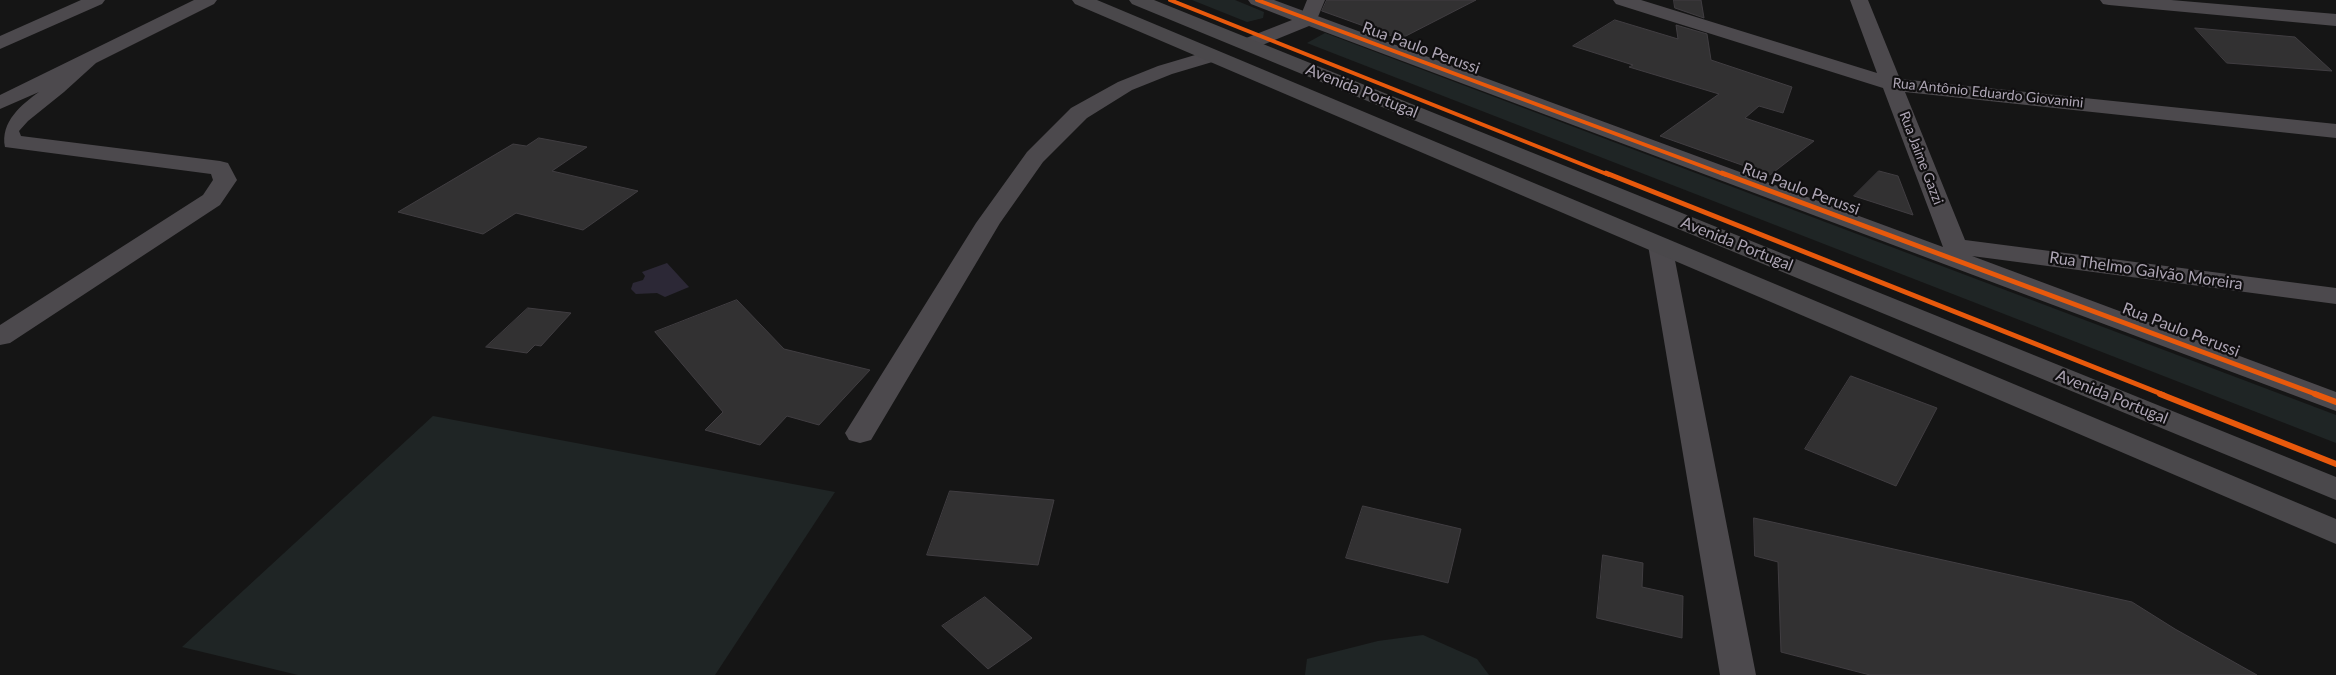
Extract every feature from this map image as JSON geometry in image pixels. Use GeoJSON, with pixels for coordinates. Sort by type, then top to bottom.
{"type":"FeatureCollection","features":[{"type":"Feature","properties":{"kind":"main road"},"geometry":{"type":"LineString","coordinates":[[1081,0],[2336,532]]}},
{"type":"Feature","properties":{"kind":"main road","name":"Avenida Portugal"},"geometry":{"type":"LineString","coordinates":[[1138,0],[2336,489]]}},
{"type":"Feature","properties":{"kind":"street"},"geometry":{"type":"LineString","coordinates":[[0,43],[96,0]]}},
{"type":"Feature","properties":{"kind":"street"},"geometry":{"type":"LineString","coordinates":[[0,103],[208,0]]}},
{"type":"Feature","properties":{"kind":"street","name":"Rua Paulo Perussi"},"geometry":{"type":"LineString","coordinates":[[1257,0],[1312,10],[1958,253],[2336,402]]}},
{"type":"Feature","properties":{"kind":"street","name":"Rua Antônio Eduardo Giovanini"},"geometry":{"type":"LineString","coordinates":[[1622,0],[1892,84],[2336,131]]}},
{"type":"Feature","properties":{"kind":"street","name":"Rua Jaime Gazzi"},"geometry":{"type":"LineString","coordinates":[[1859,0],[1958,253]]}},
{"type":"Feature","properties":{"kind":"street"},"geometry":{"type":"LineString","coordinates":[[2108,0],[2336,20]]}},
{"type":"Feature","properties":{"kind":"street"},"geometry":{"type":"LineString","coordinates":[[1248,44],[1312,10]]}},
{"type":"Feature","properties":{"kind":"street"},"geometry":{"type":"LineString","coordinates":[[860,433],[988,223],[1035,157],[1079,113],[1125,86],[1165,70],[1212,56]]}},
{"type":"Feature","properties":{"kind":"street"},"geometry":{"type":"LineString","coordinates":[[0,337],[212,200],[225,180],[220,168],[13,142],[8,131],[20,116],[57,88],[90,58]]}},
{"type":"Feature","properties":{"kind":"street"},"geometry":{"type":"LineString","coordinates":[[1660,246],[1738,675]]}},
{"type":"Feature","properties":{"kind":"street","name":"Rua Thelmo Galvão Moreira"},"geometry":{"type":"LineString","coordinates":[[1958,253],[2336,296]]}},
{"type":"Feature","properties":{"kind":"shaded area"},"geometry":{"type":"Polygon","coordinates":[[[1192,0],[1235,0],[1264,12],[1263,18],[1247,22],[1192,0]]]}},
{"type":"Feature","properties":{"kind":"shaded area"},"geometry":{"type":"Polygon","coordinates":[[[1325,33],[2336,415],[2336,443],[1307,43],[1325,33]]]}},
{"type":"Feature","properties":{"kind":"shaded area"},"geometry":{"type":"Polygon","coordinates":[[[667,263],[689,287],[665,297],[657,293],[636,294],[631,289],[633,283],[643,280],[645,276],[642,272],[667,263]]]}},
{"type":"Feature","properties":{"kind":"shaded area"},"geometry":{"type":"Polygon","coordinates":[[[433,416],[835,492],[715,675],[298,675],[182,647],[433,416]]]}},
{"type":"Feature","properties":{"kind":"shaded area"},"geometry":{"type":"Polygon","coordinates":[[[1423,635],[1477,659],[1489,675],[1305,675],[1307,659],[1378,641],[1423,635]]]}},
{"type":"Feature","properties":{"kind":"building"},"geometry":{"type":"Polygon","coordinates":[[[1327,0],[1476,0],[1400,39],[1322,11],[1327,0]]]}},
{"type":"Feature","properties":{"kind":"building"},"geometry":{"type":"Polygon","coordinates":[[[1674,0],[1701,0],[1704,18],[1675,8],[1674,0]]]}},
{"type":"Feature","properties":{"kind":"building"},"geometry":{"type":"Polygon","coordinates":[[[1615,20],[1678,39],[1676,25],[1707,34],[1711,60],[1792,87],[1783,113],[1759,106],[1745,118],[1814,141],[1770,175],[1660,136],[1719,94],[1629,67],[1633,65],[1573,46],[1615,20]]]}},
{"type":"Feature","properties":{"kind":"building"},"geometry":{"type":"Polygon","coordinates":[[[2195,28],[2295,37],[2332,71],[2227,63],[2195,28]]]}},
{"type":"Feature","properties":{"kind":"building"},"geometry":{"type":"Polygon","coordinates":[[[539,138],[587,147],[552,171],[638,191],[583,230],[516,213],[483,234],[398,212],[513,144],[526,146],[539,138]]]}},
{"type":"Feature","properties":{"kind":"building"},"geometry":{"type":"Polygon","coordinates":[[[1879,171],[1898,176],[1913,215],[1854,196],[1879,171]]]}},
{"type":"Feature","properties":{"kind":"building"},"geometry":{"type":"Polygon","coordinates":[[[737,300],[784,349],[870,370],[819,425],[787,416],[760,445],[705,430],[723,412],[655,332],[737,300]]]}},
{"type":"Feature","properties":{"kind":"building"},"geometry":{"type":"Polygon","coordinates":[[[528,308],[571,313],[541,346],[535,345],[527,353],[486,347],[528,308]]]}},
{"type":"Feature","properties":{"kind":"building"},"geometry":{"type":"Polygon","coordinates":[[[1851,376],[1937,408],[1896,486],[1805,449],[1851,376]]]}},
{"type":"Feature","properties":{"kind":"building"},"geometry":{"type":"Polygon","coordinates":[[[950,491],[1054,500],[1038,565],[927,555],[950,491]]]}},
{"type":"Feature","properties":{"kind":"building"},"geometry":{"type":"Polygon","coordinates":[[[1363,506],[1461,529],[1448,583],[1346,558],[1363,506]]]}},
{"type":"Feature","properties":{"kind":"building"},"geometry":{"type":"Polygon","coordinates":[[[1754,518],[2132,602],[2175,629],[2257,675],[1870,675],[1781,652],[1778,562],[1755,556],[1754,518]]]}},
{"type":"Feature","properties":{"kind":"building"},"geometry":{"type":"Polygon","coordinates":[[[1603,555],[1643,563],[1642,587],[1683,596],[1682,638],[1597,618],[1603,555]]]}},
{"type":"Feature","properties":{"kind":"building"},"geometry":{"type":"Polygon","coordinates":[[[985,597],[1032,638],[988,669],[942,626],[985,597]]]}},
{"type":"Feature","properties":{"kind":"cycle path"},"geometry":{"type":"LineString","coordinates":[[1170,0],[2336,464]]}},
{"type":"Feature","properties":{"kind":"cycle path"},"geometry":{"type":"LineString","coordinates":[[1257,0],[2336,402]]}}]}
